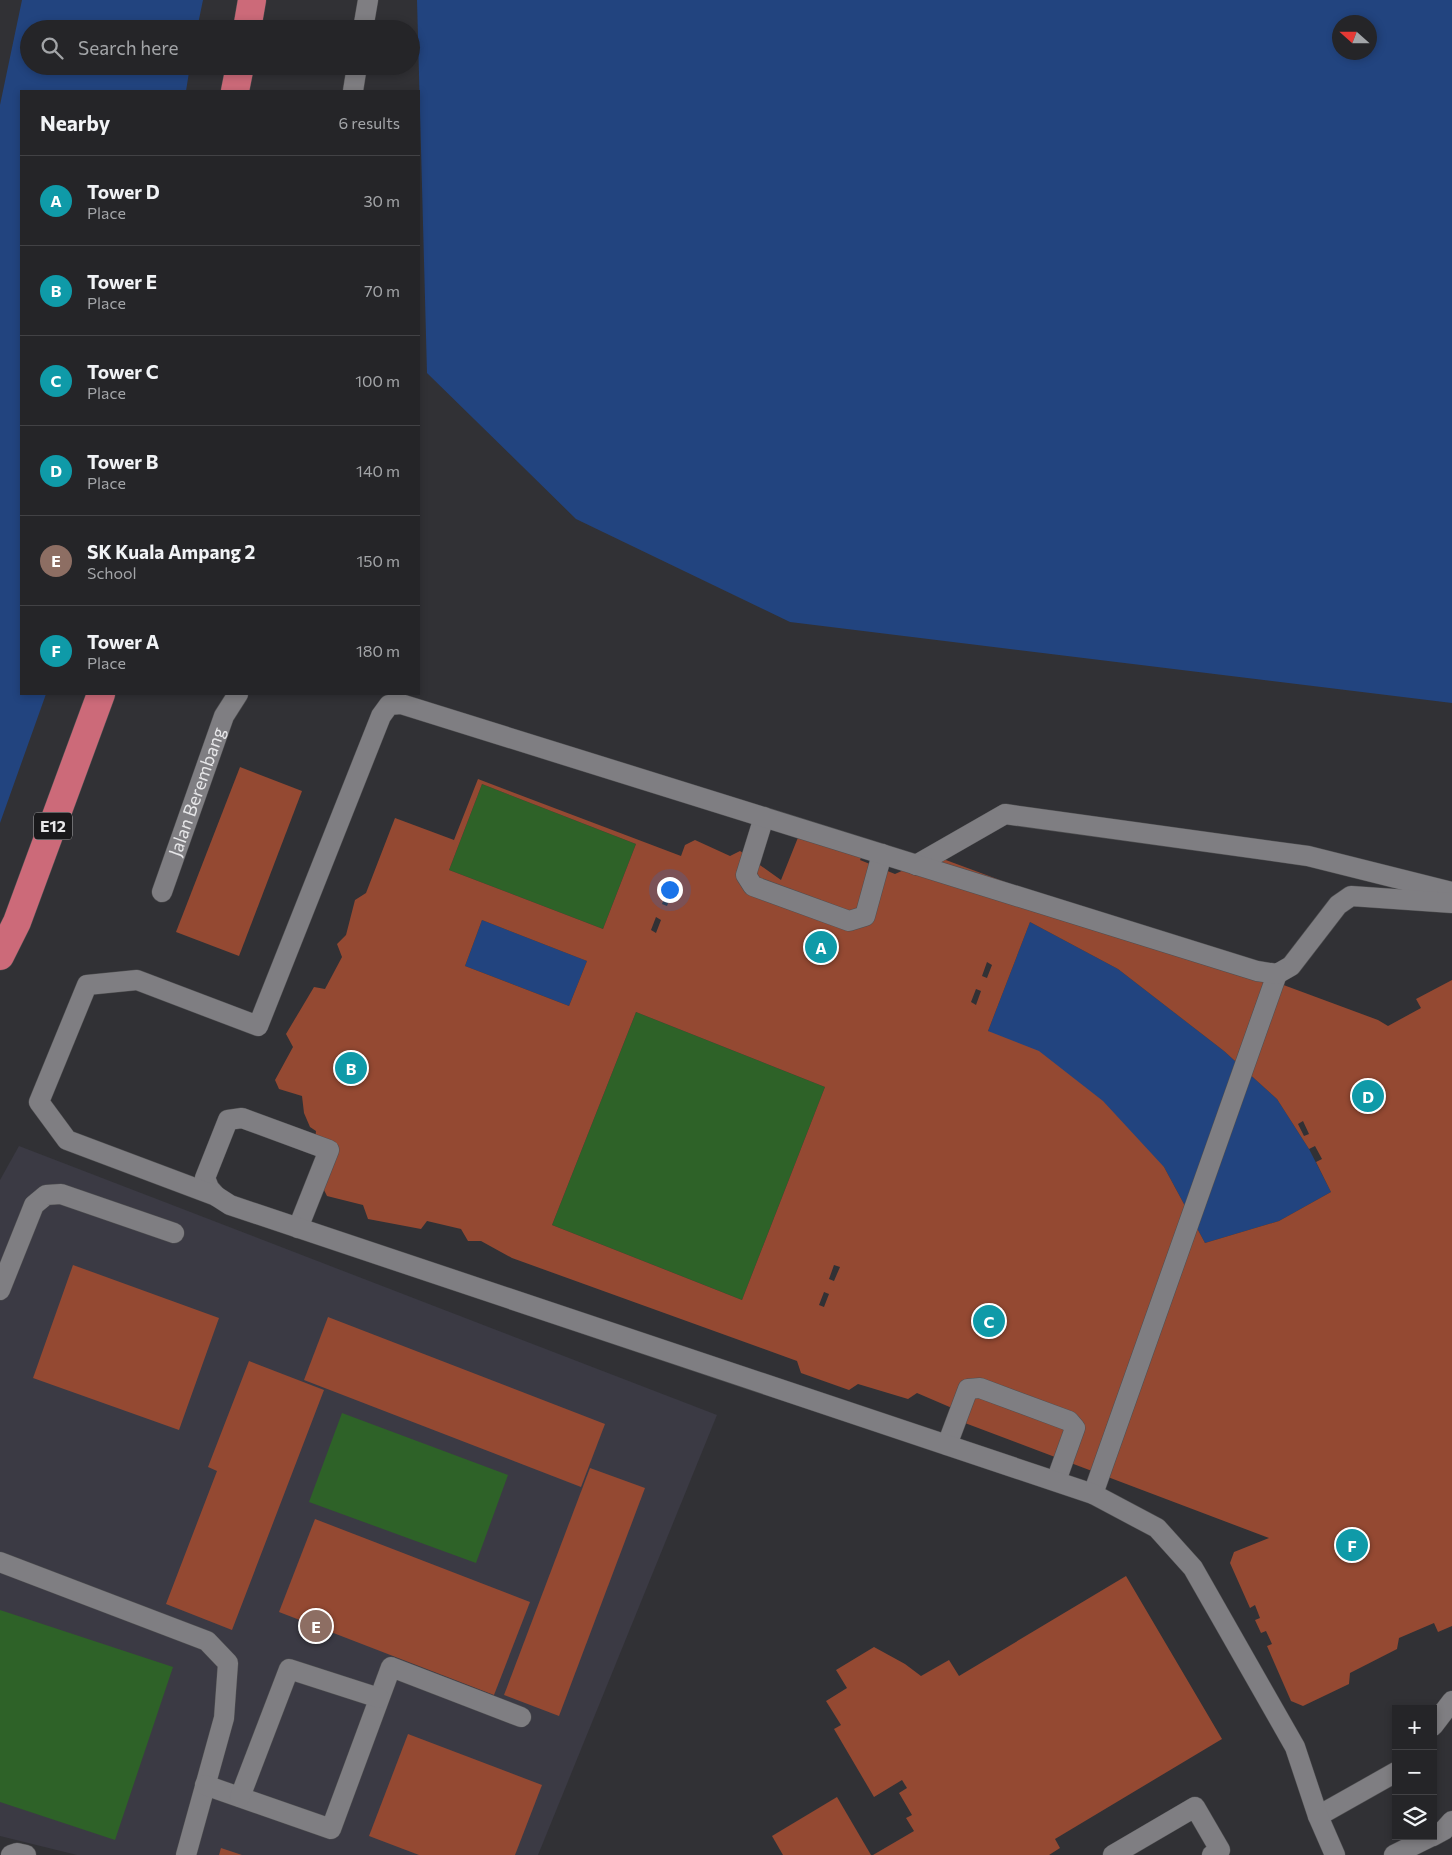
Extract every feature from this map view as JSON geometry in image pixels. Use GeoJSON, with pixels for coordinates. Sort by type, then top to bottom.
{"type":"FeatureCollection","features":[{"type":"Feature","properties":{"kind":"highway"},"geometry":{"type":"LineString","coordinates":[[249,20],[252,0]]}},
{"type":"Feature","properties":{"kind":"highway"},"geometry":{"type":"LineString","coordinates":[[235,90],[238,75]]}},
{"type":"Feature","properties":{"kind":"highway","name":"E12"},"geometry":{"type":"LineString","coordinates":[[0,956],[17,922],[101,695]]}},
{"type":"Feature","properties":{"kind":"lane"},"geometry":{"type":"LineString","coordinates":[[365,20],[368,0]]}},
{"type":"Feature","properties":{"kind":"lane"},"geometry":{"type":"LineString","coordinates":[[353,90],[356,75]]}},
{"type":"Feature","properties":{"kind":"lane","name":"Jalan Berembang"},"geometry":{"type":"LineString","coordinates":[[162,892],[224,716],[237,695]]}},
{"type":"Feature","properties":{"kind":"lane"},"geometry":{"type":"LineString","coordinates":[[1335,1855],[1318,1816],[1295,1747],[1193,1568],[1157,1528],[1093,1494],[1056,1481],[230,1204],[216,1196],[67,1140],[39,1102],[87,985],[137,980],[258,1026],[381,716],[389,705],[401,704],[1257,971],[1277,974],[1291,966],[1338,905],[1351,896],[1452,903]]}},
{"type":"Feature","properties":{"kind":"lane"},"geometry":{"type":"LineString","coordinates":[[916,865],[1005,814],[1308,856],[1452,892]]}},
{"type":"Feature","properties":{"kind":"lane"},"geometry":{"type":"LineString","coordinates":[[764,817],[746,875],[753,886],[849,921],[864,916],[882,854]]}},
{"type":"Feature","properties":{"kind":"lane"},"geometry":{"type":"LineString","coordinates":[[1093,1494],[1277,974]]}},
{"type":"Feature","properties":{"kind":"lane"},"geometry":{"type":"LineString","coordinates":[[216,1196],[209,1188],[205,1178],[228,1120],[242,1118],[329,1150],[298,1228]]}},
{"type":"Feature","properties":{"kind":"lane"},"geometry":{"type":"LineString","coordinates":[[0,1290],[34,1205],[46,1195],[61,1194],[174,1234]]}},
{"type":"Feature","properties":{"kind":"lane"},"geometry":{"type":"LineString","coordinates":[[947,1445],[968,1388],[980,1388],[1069,1421],[1075,1428],[1056,1481]]}},
{"type":"Feature","properties":{"kind":"lane"},"geometry":{"type":"LineString","coordinates":[[0,1562],[207,1641],[228,1663],[224,1718],[186,1855]]}},
{"type":"Feature","properties":{"kind":"lane"},"geometry":{"type":"LineString","coordinates":[[205,1785],[331,1829],[390,1667],[521,1717]]}},
{"type":"Feature","properties":{"kind":"lane"},"geometry":{"type":"LineString","coordinates":[[240,1797],[289,1669],[378,1698]]}},
{"type":"Feature","properties":{"kind":"lane"},"geometry":{"type":"LineString","coordinates":[[1437,1721],[1452,1701]]}},
{"type":"Feature","properties":{"kind":"lane"},"geometry":{"type":"LineString","coordinates":[[1318,1816],[1392,1774]]}},
{"type":"Feature","properties":{"kind":"lane"},"geometry":{"type":"LineString","coordinates":[[1113,1855],[1195,1808],[1220,1850],[1212,1855]]}},
{"type":"Feature","properties":{"kind":"lane"},"geometry":{"type":"LineString","coordinates":[[1437,1834],[1444,1830],[1452,1821]]}},
{"type":"Feature","properties":{"kind":"lane"},"geometry":{"type":"LineString","coordinates":[[1394,1855],[1424,1840]]}},
{"type":"Feature","properties":{"kind":"lane"},"geometry":{"type":"LineString","coordinates":[[11,1855],[16,1853],[26,1855]]}},
{"type":"Feature","properties":{"kind":"shaded area"},"geometry":{"type":"Polygon","coordinates":[[[19,1146],[717,1415],[538,1855],[77,1855],[0,1836],[0,1180],[19,1146]]]}},
{"type":"Feature","properties":{"kind":"green space"},"geometry":{"type":"Polygon","coordinates":[[[482,784],[636,844],[603,929],[449,870],[482,784]]]}},
{"type":"Feature","properties":{"kind":"green space"},"geometry":{"type":"Polygon","coordinates":[[[636,1012],[825,1087],[742,1300],[552,1225],[636,1012]]]}},
{"type":"Feature","properties":{"kind":"green space"},"geometry":{"type":"Polygon","coordinates":[[[342,1413],[508,1475],[476,1563],[309,1502],[342,1413]]]}},
{"type":"Feature","properties":{"kind":"green space"},"geometry":{"type":"Polygon","coordinates":[[[0,1610],[173,1667],[115,1840],[0,1802],[0,1610]]]}},
{"type":"Feature","properties":{"kind":"water"},"geometry":{"type":"Polygon","coordinates":[[[22,0],[203,0],[199,20],[20,20],[20,75],[189,75],[186,90],[20,90],[20,695],[46,695],[0,823],[0,105],[22,0]]]}},
{"type":"Feature","properties":{"kind":"water"},"geometry":{"type":"Polygon","coordinates":[[[417,0],[1452,0],[1452,703],[790,622],[576,519],[427,373],[419,75],[420,20],[418,20],[417,0]]]}},
{"type":"Feature","properties":{"kind":"water"},"geometry":{"type":"Polygon","coordinates":[[[482,920],[587,961],[569,1006],[465,966],[482,920]]]}},
{"type":"Feature","properties":{"kind":"water"},"geometry":{"type":"Polygon","coordinates":[[[1030,922],[1118,969],[1224,1051],[1277,1099],[1309,1149],[1331,1192],[1279,1221],[1205,1243],[1164,1167],[988,1031],[1030,922]]]}},
{"type":"Feature","properties":{"kind":"building"},"geometry":{"type":"Polygon","coordinates":[[[240,767],[302,791],[239,956],[176,932],[240,767]]]}},
{"type":"Feature","properties":{"kind":"building"},"geometry":{"type":"Polygon","coordinates":[[[478,779],[681,856],[685,845],[695,840],[730,856],[740,851],[781,880],[799,835],[864,851],[860,860],[895,874],[935,856],[1378,1020],[1388,1026],[1421,1008],[1416,999],[1452,980],[1452,1626],[1438,1632],[1434,1623],[1399,1638],[1397,1649],[1350,1673],[1349,1684],[1303,1706],[1291,1701],[1267,1646],[1272,1644],[1266,1631],[1261,1633],[1255,1620],[1260,1618],[1255,1605],[1250,1608],[1230,1563],[1234,1552],[1269,1538],[949,1417],[952,1408],[917,1393],[908,1399],[858,1384],[849,1390],[801,1373],[797,1361],[512,1258],[481,1241],[468,1241],[461,1229],[427,1221],[421,1229],[368,1219],[363,1205],[327,1196],[323,1188],[315,1140],[316,1131],[310,1127],[304,1113],[302,1096],[279,1089],[275,1080],[293,1047],[286,1034],[314,987],[325,989],[342,957],[337,944],[346,935],[355,900],[366,893],[395,818],[454,840],[478,779]],[[482,784],[449,870],[603,929],[636,844],[482,784]],[[667,891],[662,904],[667,906],[672,893],[667,891]],[[656,917],[651,930],[656,933],[661,920],[656,917]],[[482,920],[465,966],[569,1006],[587,961],[482,920]],[[1030,922],[988,1031],[1039,1051],[1103,1101],[1164,1167],[1205,1243],[1279,1221],[1331,1192],[1316,1162],[1322,1159],[1315,1146],[1309,1149],[1277,1099],[1224,1051],[1118,969],[1030,922]],[[987,962],[982,976],[987,978],[992,965],[987,962]],[[976,989],[971,1002],[976,1005],[981,991],[976,989]],[[636,1012],[552,1225],[742,1300],[825,1087],[636,1012]],[[1303,1121],[1298,1124],[1304,1136],[1309,1134],[1303,1121]],[[834,1265],[829,1279],[834,1281],[840,1267],[834,1265]],[[824,1292],[819,1305],[824,1307],[829,1294],[824,1292]]]}},
{"type":"Feature","properties":{"kind":"building"},"geometry":{"type":"Polygon","coordinates":[[[73,1265],[219,1318],[179,1430],[33,1378],[73,1265]]]}},
{"type":"Feature","properties":{"kind":"building"},"geometry":{"type":"Polygon","coordinates":[[[328,1317],[605,1424],[581,1487],[304,1380],[328,1317]]]}},
{"type":"Feature","properties":{"kind":"building"},"geometry":{"type":"Polygon","coordinates":[[[249,1361],[324,1390],[232,1630],[166,1604],[217,1471],[208,1467],[249,1361]]]}},
{"type":"Feature","properties":{"kind":"building"},"geometry":{"type":"Polygon","coordinates":[[[590,1468],[645,1488],[559,1716],[504,1695],[590,1468]]]}},
{"type":"Feature","properties":{"kind":"building"},"geometry":{"type":"Polygon","coordinates":[[[315,1519],[530,1602],[494,1695],[279,1612],[315,1519]]]}},
{"type":"Feature","properties":{"kind":"building"},"geometry":{"type":"Polygon","coordinates":[[[1126,1576],[1222,1739],[1055,1839],[1060,1848],[1049,1855],[873,1855],[914,1831],[906,1818],[912,1815],[899,1793],[907,1788],[902,1780],[874,1797],[834,1729],[841,1725],[826,1701],[847,1688],[836,1670],[874,1647],[905,1664],[921,1676],[949,1660],[959,1676],[1126,1576]]]}},
{"type":"Feature","properties":{"kind":"building"},"geometry":{"type":"Polygon","coordinates":[[[408,1734],[542,1785],[515,1855],[419,1855],[369,1836],[408,1734]]]}},
{"type":"Feature","properties":{"kind":"building"},"geometry":{"type":"Polygon","coordinates":[[[837,1797],[871,1855],[783,1855],[772,1836],[837,1797]]]}},
{"type":"Feature","properties":{"kind":"building"},"geometry":{"type":"Polygon","coordinates":[[[221,1848],[242,1855],[219,1855],[221,1848]]]}},
{"type":"Feature","properties":{"kind":"place","name":"Tower D"},"geometry":{"type":"Point","coordinates":[821,947]}},
{"type":"Feature","properties":{"kind":"place","name":"Tower E"},"geometry":{"type":"Point","coordinates":[351,1068]}},
{"type":"Feature","properties":{"kind":"place","name":"Tower B"},"geometry":{"type":"Point","coordinates":[1368,1096]}},
{"type":"Feature","properties":{"kind":"place","name":"Tower C"},"geometry":{"type":"Point","coordinates":[989,1321]}},
{"type":"Feature","properties":{"kind":"place","name":"Tower A"},"geometry":{"type":"Point","coordinates":[1352,1545]}},
{"type":"Feature","properties":{"kind":"place","name":"SK Kuala Ampang 2"},"geometry":{"type":"Point","coordinates":[316,1626]}}]}
